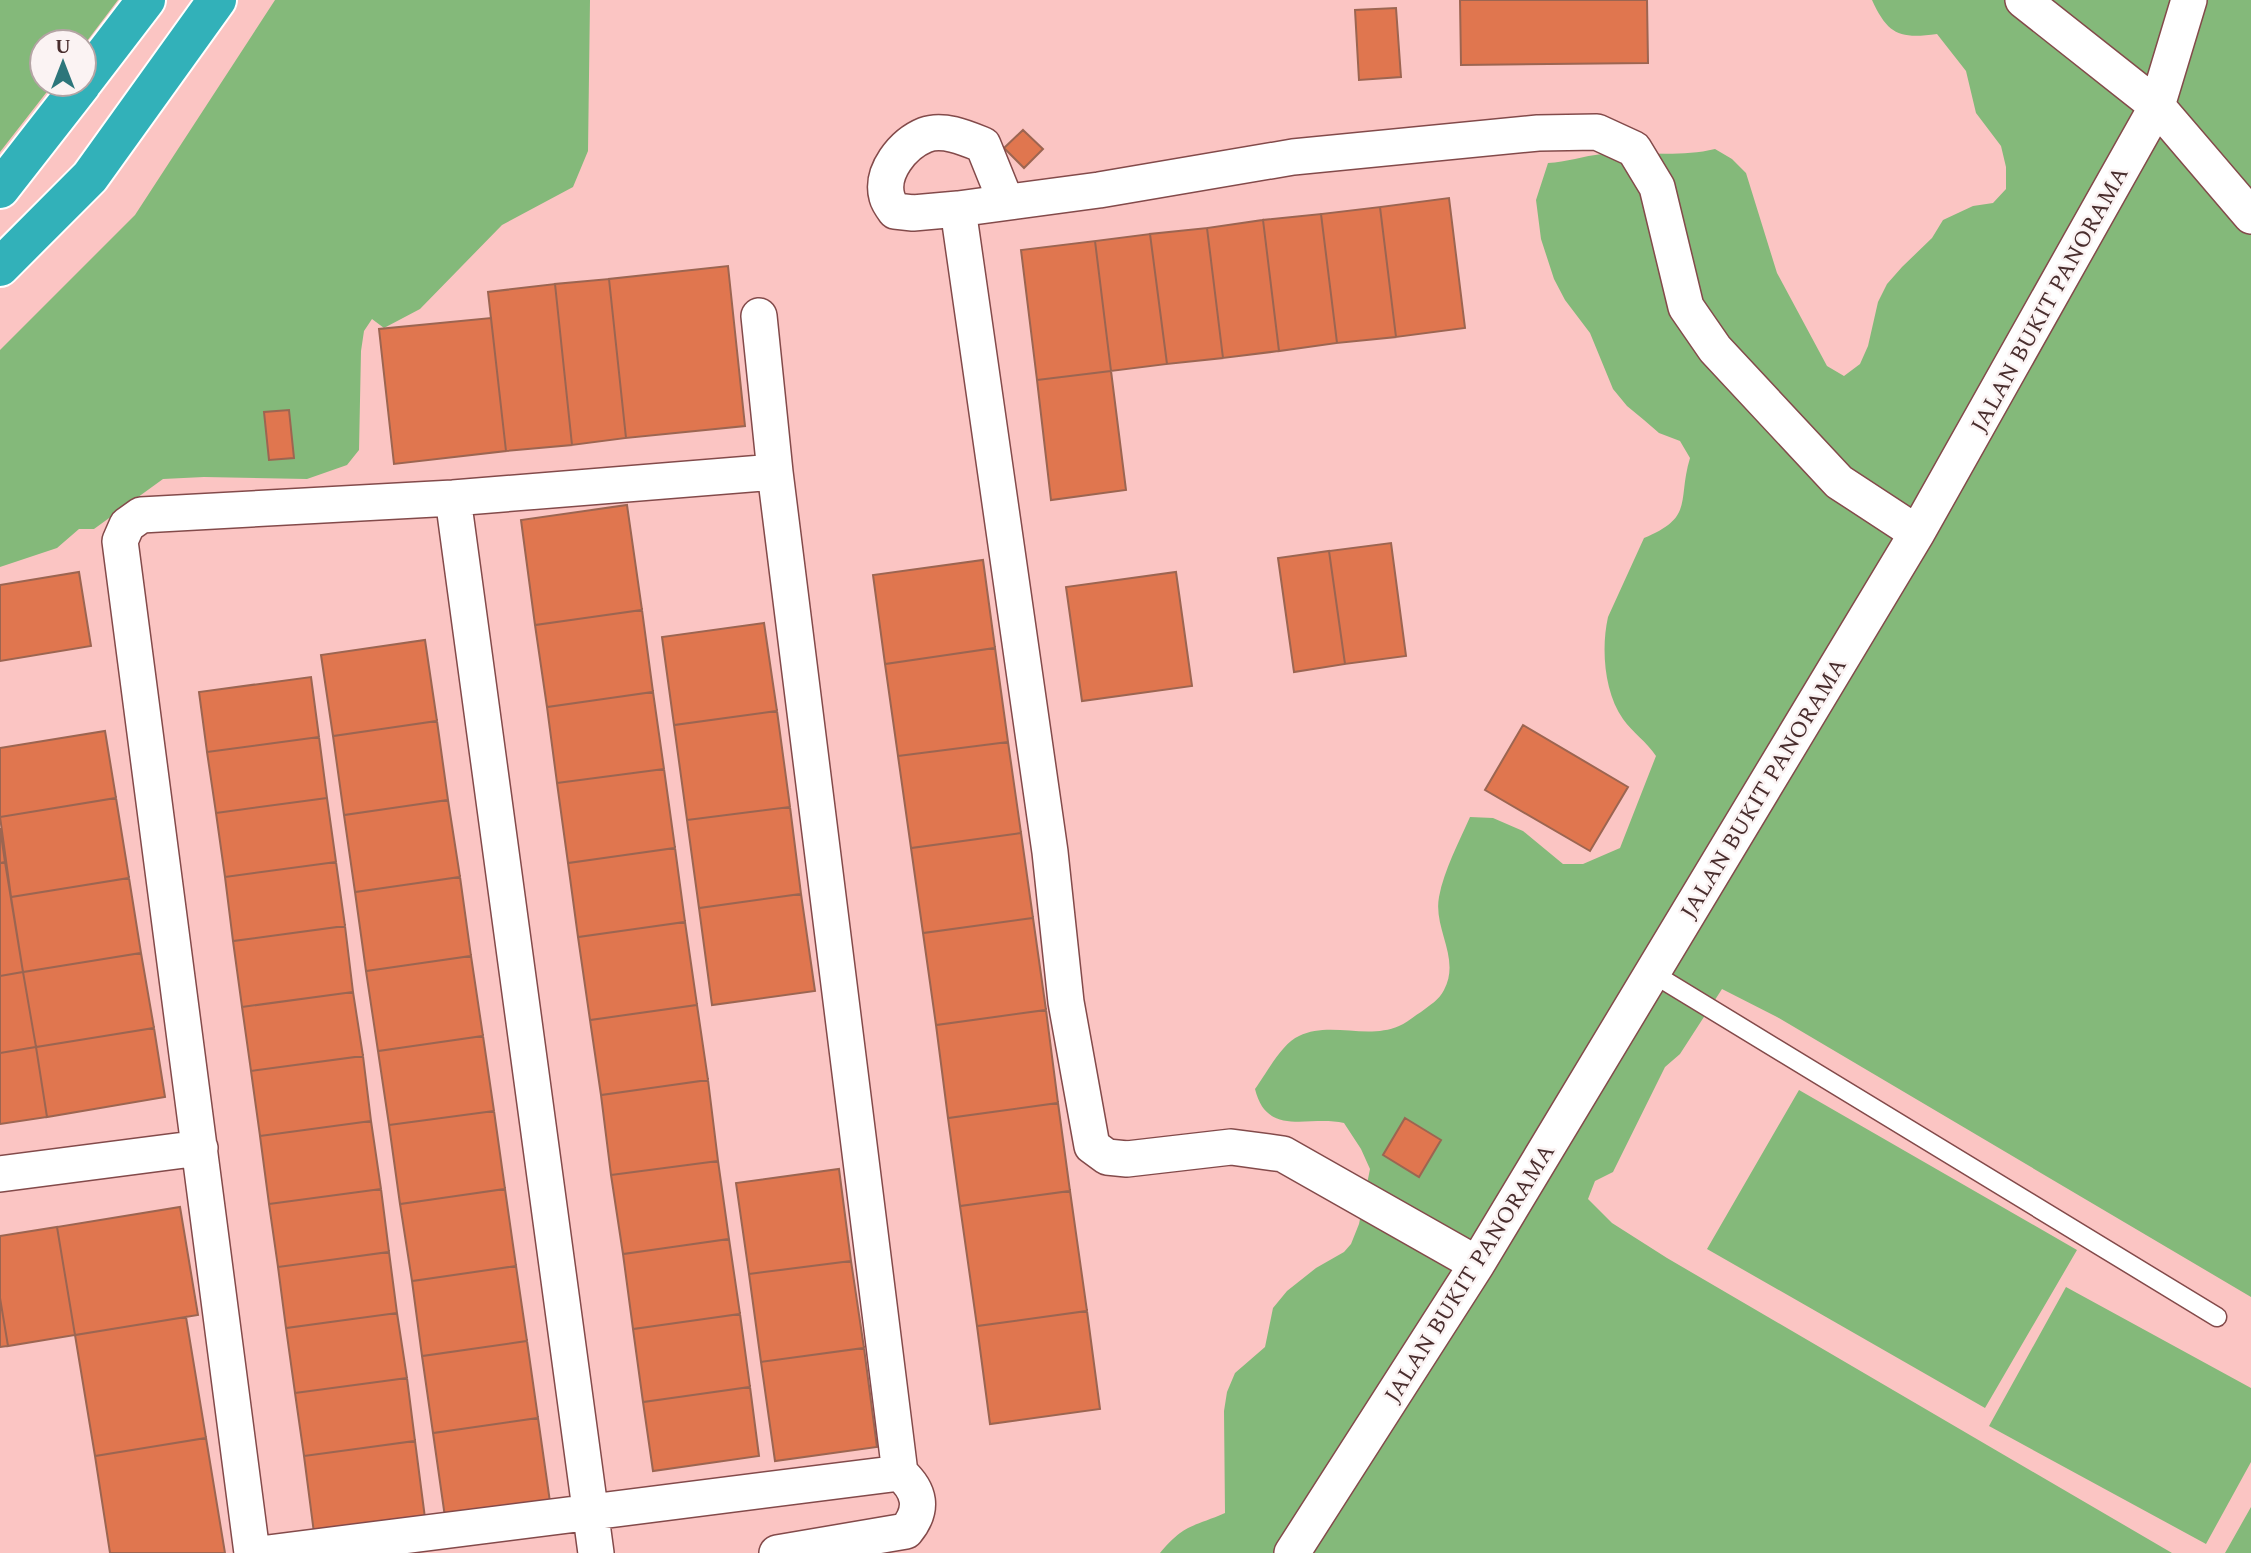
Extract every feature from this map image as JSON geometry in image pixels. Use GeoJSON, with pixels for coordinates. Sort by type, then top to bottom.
{"type":"FeatureCollection","features":[{"type":"Feature","properties":{"kind":"highway"},"geometry":{"type":"LineString","coordinates":[[98,63],[146,0]]}},
{"type":"Feature","properties":{"kind":"highway"},"geometry":{"type":"LineString","coordinates":[[0,267],[90,177],[217,0]]}},
{"type":"Feature","properties":{"kind":"highway"},"geometry":{"type":"LineString","coordinates":[[0,189],[71,98]]}},
{"type":"Feature","properties":{"kind":"street"},"geometry":{"type":"LineString","coordinates":[[2023,0],[2157,106],[2251,216]]}},
{"type":"Feature","properties":{"kind":"street","name":"JALAN BUKIT PANORAMA"},"geometry":{"type":"LineString","coordinates":[[1292,1553],[1477,1264],[1917,533],[2157,106],[2189,0]]}},
{"type":"Feature","properties":{"kind":"street"},"geometry":{"type":"LineString","coordinates":[[1006,202],[983,145],[958,134],[926,135],[898,154],[886,180],[887,197],[895,211],[913,213],[958,209],[1099,190],[1293,157],[1538,133],[1597,132],[1634,149],[1657,187],[1686,307],[1715,349],[1839,482],[1917,533]]}},
{"type":"Feature","properties":{"kind":"street"},"geometry":{"type":"LineString","coordinates":[[958,209],[1050,852],[1066,1002],[1092,1146],[1107,1157],[1128,1159],[1231,1147],[1283,1154],[1477,1264]]}},
{"type":"Feature","properties":{"kind":"street"},"geometry":{"type":"LineString","coordinates":[[760,316],[775,472],[900,1473],[911,1483],[918,1497],[916,1518],[906,1531],[777,1553]]}},
{"type":"Feature","properties":{"kind":"street"},"geometry":{"type":"LineString","coordinates":[[252,1553],[120,541],[127,525],[141,515],[453,498],[775,472]]}},
{"type":"Feature","properties":{"kind":"street"},"geometry":{"type":"LineString","coordinates":[[453,498],[596,1553]]}},
{"type":"Feature","properties":{"kind":"street"},"geometry":{"type":"LineString","coordinates":[[0,1174],[200,1149]]}},
{"type":"Feature","properties":{"kind":"street"},"geometry":{"type":"LineString","coordinates":[[268,1553],[900,1473]]}},
{"type":"Feature","properties":{"kind":"lane"},"geometry":{"type":"LineString","coordinates":[[1652,973],[2217,1317]]}},
{"type":"Feature","properties":{"kind":"green space"},"geometry":{"type":"Polygon","coordinates":[[[0,0],[118,0],[97,28],[28,28],[28,98],[42,98],[0,152],[0,0]]]}},
{"type":"Feature","properties":{"kind":"green space"},"geometry":{"type":"Polygon","coordinates":[[[275,0],[590,0],[588,151],[573,187],[502,225],[420,309],[384,328],[372,319],[364,331],[361,351],[359,450],[347,465],[307,479],[163,479],[94,529],[79,529],[57,548],[0,567],[0,350],[135,215],[275,0]]]}},
{"type":"Feature","properties":{"kind":"green space"},"geometry":{"type":"Polygon","coordinates":[[[1872,0],[2251,0],[2251,1297],[1777,1017],[1722,989],[1680,1054],[1665,1067],[1613,1172],[1595,1181],[1588,1199],[1612,1223],[1667,1258],[2172,1553],[1160,1553],[1183,1531],[1225,1513],[1224,1411],[1227,1392],[1235,1373],[1265,1347],[1273,1308],[1287,1291],[1316,1268],[1344,1252],[1351,1244],[1359,1224],[1370,1169],[1344,1123],[1279,1119],[1269,1114],[1261,1104],[1255,1089],[1286,1045],[1299,1036],[1323,1030],[1387,1030],[1405,1023],[1440,997],[1450,966],[1438,909],[1439,897],[1448,866],[1470,817],[1493,818],[1523,831],[1563,864],[1583,864],[1620,848],[1656,756],[1623,719],[1612,696],[1606,670],[1606,629],[1608,617],[1644,538],[1671,523],[1678,515],[1690,458],[1680,441],[1659,433],[1627,406],[1613,389],[1590,333],[1565,300],[1554,279],[1541,239],[1536,200],[1548,163],[1602,154],[1673,154],[1715,149],[1732,159],[1746,173],[1777,273],[1827,366],[1844,376],[1860,364],[1868,346],[1878,302],[1887,284],[1932,238],[1943,220],[1973,206],[1993,203],[2006,189],[2006,167],[2001,146],[1976,113],[1966,71],[1937,34],[1913,36],[1897,32],[1884,21],[1872,0]]]}},
{"type":"Feature","properties":{"kind":"green space"},"geometry":{"type":"Polygon","coordinates":[[[1799,1090],[2077,1250],[1985,1408],[1707,1249],[1799,1090]]]}},
{"type":"Feature","properties":{"kind":"green space"},"geometry":{"type":"Polygon","coordinates":[[[2066,1287],[2251,1388],[2251,1462],[2206,1544],[1989,1426],[2066,1287]]]}},
{"type":"Feature","properties":{"kind":"green space"},"geometry":{"type":"Polygon","coordinates":[[[2251,1507],[2251,1553],[2225,1553],[2251,1507]]]}},
{"type":"Feature","properties":{"kind":"building"},"geometry":{"type":"Polygon","coordinates":[[[1460,0],[1647,0],[1648,63],[1461,65],[1460,0]]]}},
{"type":"Feature","properties":{"kind":"building"},"geometry":{"type":"Polygon","coordinates":[[[1396,8],[1401,77],[1359,80],[1355,10],[1396,8]]]}},
{"type":"Feature","properties":{"kind":"building"},"geometry":{"type":"Polygon","coordinates":[[[1023,130],[1043,149],[1024,168],[1004,148],[1023,130]]]}},
{"type":"Feature","properties":{"kind":"building"},"geometry":{"type":"Polygon","coordinates":[[[1449,198],[1465,328],[1396,337],[1380,207],[1449,198]]]}},
{"type":"Feature","properties":{"kind":"building"},"geometry":{"type":"Polygon","coordinates":[[[1380,207],[1396,337],[1337,343],[1321,214],[1380,207]]]}},
{"type":"Feature","properties":{"kind":"building"},"geometry":{"type":"Polygon","coordinates":[[[1321,214],[1337,343],[1279,351],[1263,220],[1321,214]]]}},
{"type":"Feature","properties":{"kind":"building"},"geometry":{"type":"Polygon","coordinates":[[[1263,220],[1279,351],[1223,358],[1207,228],[1263,220]]]}},
{"type":"Feature","properties":{"kind":"building"},"geometry":{"type":"Polygon","coordinates":[[[1207,228],[1223,358],[1167,364],[1150,234],[1207,228]]]}},
{"type":"Feature","properties":{"kind":"building"},"geometry":{"type":"Polygon","coordinates":[[[1150,234],[1167,364],[1111,371],[1095,241],[1150,234]]]}},
{"type":"Feature","properties":{"kind":"building"},"geometry":{"type":"Polygon","coordinates":[[[1095,241],[1111,371],[1037,380],[1021,250],[1095,241]]]}},
{"type":"Feature","properties":{"kind":"building"},"geometry":{"type":"Polygon","coordinates":[[[728,266],[745,426],[626,438],[609,279],[728,266]]]}},
{"type":"Feature","properties":{"kind":"building"},"geometry":{"type":"Polygon","coordinates":[[[609,279],[626,438],[572,445],[555,284],[609,279]]]}},
{"type":"Feature","properties":{"kind":"building"},"geometry":{"type":"Polygon","coordinates":[[[555,284],[572,445],[506,451],[488,292],[555,284]]]}},
{"type":"Feature","properties":{"kind":"building"},"geometry":{"type":"Polygon","coordinates":[[[491,318],[506,451],[394,464],[379,329],[491,318]]]}},
{"type":"Feature","properties":{"kind":"building"},"geometry":{"type":"Polygon","coordinates":[[[1111,371],[1126,490],[1051,500],[1037,380],[1111,371]]]}},
{"type":"Feature","properties":{"kind":"building"},"geometry":{"type":"Polygon","coordinates":[[[289,410],[294,458],[269,460],[264,412],[289,410]]]}},
{"type":"Feature","properties":{"kind":"building"},"geometry":{"type":"Polygon","coordinates":[[[627,505],[642,610],[535,625],[521,520],[627,505]]]}},
{"type":"Feature","properties":{"kind":"building"},"geometry":{"type":"Polygon","coordinates":[[[1391,543],[1406,656],[1345,664],[1329,551],[1391,543]]]}},
{"type":"Feature","properties":{"kind":"building"},"geometry":{"type":"Polygon","coordinates":[[[1329,551],[1345,664],[1294,672],[1278,558],[1329,551]]]}},
{"type":"Feature","properties":{"kind":"building"},"geometry":{"type":"Polygon","coordinates":[[[983,560],[995,648],[885,664],[873,575],[983,560]]]}},
{"type":"Feature","properties":{"kind":"building"},"geometry":{"type":"Polygon","coordinates":[[[79,572],[91,646],[0,661],[0,585],[79,572]]]}},
{"type":"Feature","properties":{"kind":"building"},"geometry":{"type":"Polygon","coordinates":[[[1176,572],[1192,686],[1082,701],[1066,587],[1176,572]]]}},
{"type":"Feature","properties":{"kind":"building"},"geometry":{"type":"Polygon","coordinates":[[[642,610],[653,692],[547,707],[535,625],[642,610]]]}},
{"type":"Feature","properties":{"kind":"building"},"geometry":{"type":"Polygon","coordinates":[[[764,623],[777,711],[674,725],[662,637],[764,623]]]}},
{"type":"Feature","properties":{"kind":"building"},"geometry":{"type":"Polygon","coordinates":[[[425,640],[437,721],[333,736],[321,655],[425,640]]]}},
{"type":"Feature","properties":{"kind":"building"},"geometry":{"type":"Polygon","coordinates":[[[995,648],[1008,742],[898,756],[885,664],[995,648]]]}},
{"type":"Feature","properties":{"kind":"building"},"geometry":{"type":"Polygon","coordinates":[[[311,677],[319,737],[207,752],[199,692],[311,677]]]}},
{"type":"Feature","properties":{"kind":"building"},"geometry":{"type":"Polygon","coordinates":[[[653,692],[664,769],[557,783],[547,707],[653,692]]]}},
{"type":"Feature","properties":{"kind":"building"},"geometry":{"type":"Polygon","coordinates":[[[777,711],[790,807],[687,820],[674,725],[777,711]]]}},
{"type":"Feature","properties":{"kind":"building"},"geometry":{"type":"Polygon","coordinates":[[[437,721],[448,800],[344,815],[333,736],[437,721]]]}},
{"type":"Feature","properties":{"kind":"building"},"geometry":{"type":"Polygon","coordinates":[[[1523,725],[1628,787],[1590,851],[1485,790],[1523,725]]]}},
{"type":"Feature","properties":{"kind":"building"},"geometry":{"type":"Polygon","coordinates":[[[105,731],[116,798],[0,817],[0,748],[105,731]]]}},
{"type":"Feature","properties":{"kind":"building"},"geometry":{"type":"Polygon","coordinates":[[[319,737],[327,798],[216,813],[207,752],[319,737]]]}},
{"type":"Feature","properties":{"kind":"building"},"geometry":{"type":"Polygon","coordinates":[[[1008,742],[1021,833],[911,848],[898,756],[1008,742]]]}},
{"type":"Feature","properties":{"kind":"building"},"geometry":{"type":"Polygon","coordinates":[[[664,769],[675,848],[568,863],[557,783],[664,769]]]}},
{"type":"Feature","properties":{"kind":"building"},"geometry":{"type":"Polygon","coordinates":[[[116,798],[129,878],[11,897],[0,817],[116,798]]]}},
{"type":"Feature","properties":{"kind":"building"},"geometry":{"type":"Polygon","coordinates":[[[327,798],[336,862],[225,877],[216,813],[327,798]]]}},
{"type":"Feature","properties":{"kind":"building"},"geometry":{"type":"Polygon","coordinates":[[[448,800],[460,877],[355,892],[344,815],[448,800]]]}},
{"type":"Feature","properties":{"kind":"building"},"geometry":{"type":"Polygon","coordinates":[[[790,807],[801,894],[699,908],[687,820],[790,807]]]}},
{"type":"Feature","properties":{"kind":"building"},"geometry":{"type":"Polygon","coordinates":[[[0,828],[5,862],[0,863],[0,828]]]}},
{"type":"Feature","properties":{"kind":"building"},"geometry":{"type":"Polygon","coordinates":[[[1021,833],[1033,918],[923,933],[911,848],[1021,833]]]}},
{"type":"Feature","properties":{"kind":"building"},"geometry":{"type":"Polygon","coordinates":[[[675,848],[685,922],[578,937],[568,863],[675,848]]]}},
{"type":"Feature","properties":{"kind":"building"},"geometry":{"type":"Polygon","coordinates":[[[5,862],[23,972],[0,976],[0,863],[5,862]]]}},
{"type":"Feature","properties":{"kind":"building"},"geometry":{"type":"Polygon","coordinates":[[[336,862],[345,926],[233,941],[225,877],[336,862]]]}},
{"type":"Feature","properties":{"kind":"building"},"geometry":{"type":"Polygon","coordinates":[[[460,877],[471,956],[366,971],[355,892],[460,877]]]}},
{"type":"Feature","properties":{"kind":"building"},"geometry":{"type":"Polygon","coordinates":[[[129,878],[141,953],[23,972],[11,897],[129,878]]]}},
{"type":"Feature","properties":{"kind":"building"},"geometry":{"type":"Polygon","coordinates":[[[801,894],[815,991],[712,1005],[699,908],[801,894]]]}},
{"type":"Feature","properties":{"kind":"building"},"geometry":{"type":"Polygon","coordinates":[[[1033,918],[1046,1010],[936,1025],[923,933],[1033,918]]]}},
{"type":"Feature","properties":{"kind":"building"},"geometry":{"type":"Polygon","coordinates":[[[685,922],[697,1005],[590,1020],[578,937],[685,922]]]}},
{"type":"Feature","properties":{"kind":"building"},"geometry":{"type":"Polygon","coordinates":[[[345,926],[353,992],[242,1007],[233,941],[345,926]]]}},
{"type":"Feature","properties":{"kind":"building"},"geometry":{"type":"Polygon","coordinates":[[[141,953],[154,1028],[36,1047],[23,972],[141,953]]]}},
{"type":"Feature","properties":{"kind":"building"},"geometry":{"type":"Polygon","coordinates":[[[471,956],[483,1036],[378,1051],[366,971],[471,956]]]}},
{"type":"Feature","properties":{"kind":"building"},"geometry":{"type":"Polygon","coordinates":[[[23,972],[36,1047],[0,1053],[0,976],[23,972]]]}},
{"type":"Feature","properties":{"kind":"building"},"geometry":{"type":"Polygon","coordinates":[[[353,992],[363,1056],[251,1071],[242,1007],[353,992]]]}},
{"type":"Feature","properties":{"kind":"building"},"geometry":{"type":"Polygon","coordinates":[[[697,1005],[708,1080],[601,1095],[590,1020],[697,1005]]]}},
{"type":"Feature","properties":{"kind":"building"},"geometry":{"type":"Polygon","coordinates":[[[1046,1010],[1058,1103],[948,1118],[936,1025],[1046,1010]]]}},
{"type":"Feature","properties":{"kind":"building"},"geometry":{"type":"Polygon","coordinates":[[[154,1028],[165,1097],[47,1117],[36,1047],[154,1028]]]}},
{"type":"Feature","properties":{"kind":"building"},"geometry":{"type":"Polygon","coordinates":[[[483,1036],[494,1111],[389,1125],[378,1051],[483,1036]]]}},
{"type":"Feature","properties":{"kind":"building"},"geometry":{"type":"Polygon","coordinates":[[[36,1047],[47,1117],[0,1124],[0,1053],[36,1047]]]}},
{"type":"Feature","properties":{"kind":"building"},"geometry":{"type":"Polygon","coordinates":[[[363,1056],[371,1121],[260,1136],[251,1071],[363,1056]]]}},
{"type":"Feature","properties":{"kind":"building"},"geometry":{"type":"Polygon","coordinates":[[[708,1080],[718,1161],[611,1175],[601,1095],[708,1080]]]}},
{"type":"Feature","properties":{"kind":"building"},"geometry":{"type":"Polygon","coordinates":[[[1058,1103],[1070,1191],[960,1206],[948,1118],[1058,1103]]]}},
{"type":"Feature","properties":{"kind":"building"},"geometry":{"type":"Polygon","coordinates":[[[494,1111],[505,1189],[400,1204],[389,1125],[494,1111]]]}},
{"type":"Feature","properties":{"kind":"building"},"geometry":{"type":"Polygon","coordinates":[[[1405,1118],[1441,1140],[1419,1177],[1383,1155],[1405,1118]]]}},
{"type":"Feature","properties":{"kind":"building"},"geometry":{"type":"Polygon","coordinates":[[[371,1121],[381,1189],[269,1204],[260,1136],[371,1121]]]}},
{"type":"Feature","properties":{"kind":"building"},"geometry":{"type":"Polygon","coordinates":[[[718,1161],[729,1239],[623,1254],[611,1175],[718,1161]]]}},
{"type":"Feature","properties":{"kind":"building"},"geometry":{"type":"Polygon","coordinates":[[[839,1169],[851,1261],[749,1274],[736,1183],[839,1169]]]}},
{"type":"Feature","properties":{"kind":"building"},"geometry":{"type":"Polygon","coordinates":[[[381,1189],[389,1252],[278,1267],[269,1204],[381,1189]]]}},
{"type":"Feature","properties":{"kind":"building"},"geometry":{"type":"Polygon","coordinates":[[[505,1189],[516,1266],[412,1281],[400,1204],[505,1189]]]}},
{"type":"Feature","properties":{"kind":"building"},"geometry":{"type":"Polygon","coordinates":[[[1070,1191],[1087,1311],[977,1326],[960,1206],[1070,1191]]]}},
{"type":"Feature","properties":{"kind":"building"},"geometry":{"type":"Polygon","coordinates":[[[180,1207],[198,1315],[75,1335],[57,1227],[180,1207]]]}},
{"type":"Feature","properties":{"kind":"building"},"geometry":{"type":"Polygon","coordinates":[[[57,1227],[75,1335],[8,1346],[0,1298],[0,1236],[57,1227]]]}},
{"type":"Feature","properties":{"kind":"building"},"geometry":{"type":"Polygon","coordinates":[[[729,1239],[740,1314],[633,1329],[623,1254],[729,1239]]]}},
{"type":"Feature","properties":{"kind":"building"},"geometry":{"type":"Polygon","coordinates":[[[389,1252],[397,1313],[286,1328],[278,1267],[389,1252]]]}},
{"type":"Feature","properties":{"kind":"building"},"geometry":{"type":"Polygon","coordinates":[[[851,1261],[864,1348],[761,1362],[749,1274],[851,1261]]]}},
{"type":"Feature","properties":{"kind":"building"},"geometry":{"type":"Polygon","coordinates":[[[516,1266],[527,1341],[422,1356],[412,1281],[516,1266]]]}},
{"type":"Feature","properties":{"kind":"building"},"geometry":{"type":"Polygon","coordinates":[[[0,1298],[8,1346],[0,1347],[0,1298]]]}},
{"type":"Feature","properties":{"kind":"building"},"geometry":{"type":"Polygon","coordinates":[[[1087,1311],[1100,1409],[990,1424],[977,1326],[1087,1311]]]}},
{"type":"Feature","properties":{"kind":"building"},"geometry":{"type":"Polygon","coordinates":[[[397,1313],[407,1378],[295,1393],[286,1328],[397,1313]]]}},
{"type":"Feature","properties":{"kind":"building"},"geometry":{"type":"Polygon","coordinates":[[[740,1314],[750,1387],[643,1402],[633,1329],[740,1314]]]}},
{"type":"Feature","properties":{"kind":"building"},"geometry":{"type":"Polygon","coordinates":[[[186,1317],[206,1438],[95,1456],[75,1335],[186,1317]]]}},
{"type":"Feature","properties":{"kind":"building"},"geometry":{"type":"Polygon","coordinates":[[[527,1341],[538,1418],[433,1433],[422,1356],[527,1341]]]}},
{"type":"Feature","properties":{"kind":"building"},"geometry":{"type":"Polygon","coordinates":[[[864,1348],[877,1447],[775,1461],[761,1362],[864,1348]]]}},
{"type":"Feature","properties":{"kind":"building"},"geometry":{"type":"Polygon","coordinates":[[[407,1378],[415,1441],[304,1456],[295,1393],[407,1378]]]}},
{"type":"Feature","properties":{"kind":"building"},"geometry":{"type":"Polygon","coordinates":[[[750,1387],[759,1456],[653,1471],[643,1402],[750,1387]]]}},
{"type":"Feature","properties":{"kind":"building"},"geometry":{"type":"Polygon","coordinates":[[[538,1418],[550,1502],[445,1517],[433,1433],[538,1418]]]}},
{"type":"Feature","properties":{"kind":"building"},"geometry":{"type":"Polygon","coordinates":[[[206,1438],[225,1553],[110,1553],[95,1456],[206,1438]]]}},
{"type":"Feature","properties":{"kind":"building"},"geometry":{"type":"Polygon","coordinates":[[[415,1441],[425,1518],[314,1533],[304,1456],[415,1441]]]}}]}
